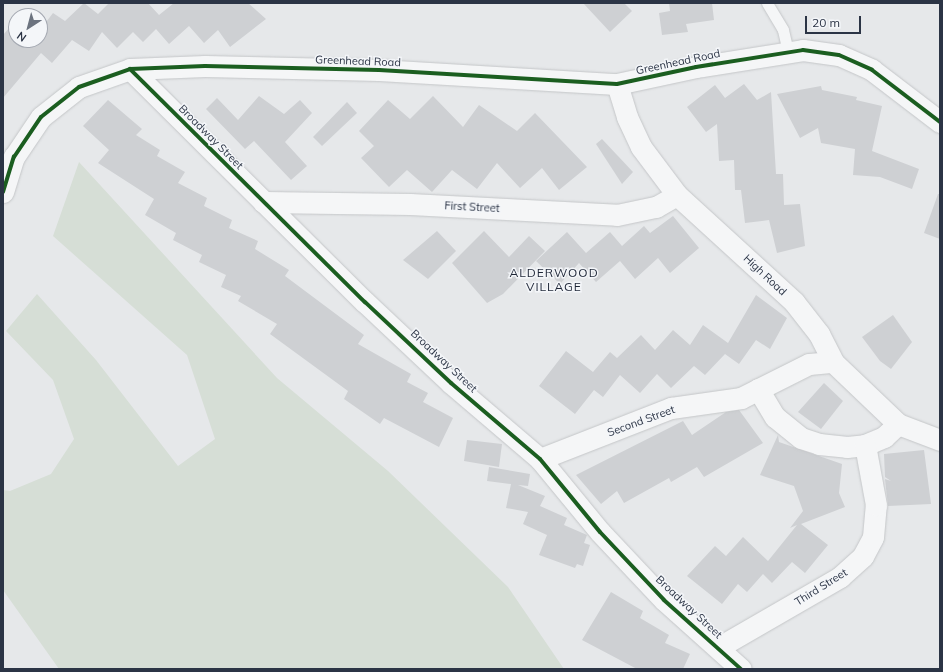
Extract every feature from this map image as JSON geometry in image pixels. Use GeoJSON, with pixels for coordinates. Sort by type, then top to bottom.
{"type":"FeatureCollection","features":[{"type":"Feature","properties":{"kind":"street","name":"Greenhead Road"},"geometry":{"type":"LineString","coordinates":[[3,192],[14,157],[41,116],[79,87],[130,69],[205,66],[379,70],[617,84],[788,51],[825,52],[852,60],[877,74],[940,122]]}},
{"type":"Feature","properties":{"kind":"street","name":"Broadway Street"},"geometry":{"type":"LineString","coordinates":[[130,69],[263,202],[451,383],[540,459],[600,532],[664,600],[741,669]]}},
{"type":"Feature","properties":{"kind":"street","name":"High Road"},"geometry":{"type":"LineString","coordinates":[[617,84],[627,117],[641,147],[677,194],[794,302],[819,334],[833,362],[867,391],[898,424],[940,440]]}},
{"type":"Feature","properties":{"kind":"street","name":"First Street"},"geometry":{"type":"LineString","coordinates":[[263,202],[410,204],[617,215],[656,207],[677,194]]}},
{"type":"Feature","properties":{"kind":"street","name":"Second Street"},"geometry":{"type":"LineString","coordinates":[[540,459],[671,408],[724,402],[758,389],[809,364],[833,362]]}},
{"type":"Feature","properties":{"kind":"street"},"geometry":{"type":"LineString","coordinates":[[758,389],[775,417],[801,438],[833,447],[865,444],[884,437],[898,424]]}},
{"type":"Feature","properties":{"kind":"street","name":"Third Street"},"geometry":{"type":"LineString","coordinates":[[718,647],[840,577],[863,556],[873,537],[876,505],[865,444]]}},
{"type":"Feature","properties":{"kind":"lane"},"geometry":{"type":"LineString","coordinates":[[767,3],[783,30],[788,51]]}},
{"type":"Feature","properties":{"kind":"shaded area"},"geometry":{"type":"Polygon","coordinates":[[[79,162],[277,378],[388,471],[508,587],[564,669],[59,669],[3,590],[3,490],[10,491],[51,474],[74,439],[53,380],[6,331],[37,294],[96,360],[178,466],[215,439],[187,355],[53,236],[79,162]]]}},
{"type":"Feature","properties":{"kind":"building"},"geometry":{"type":"Polygon","coordinates":[[[84,3],[98,14],[109,3],[148,3],[159,15],[174,3],[248,3],[266,19],[230,47],[218,30],[204,43],[189,26],[169,44],[156,29],[143,42],[133,32],[117,48],[102,32],[89,51],[72,40],[52,63],[41,53],[3,98],[3,35],[8,29],[8,48],[48,48],[48,20],[53,13],[65,21],[84,3]]]}},
{"type":"Feature","properties":{"kind":"building"},"geometry":{"type":"Polygon","coordinates":[[[583,3],[624,3],[632,11],[610,32],[583,3]]]}},
{"type":"Feature","properties":{"kind":"building"},"geometry":{"type":"Polygon","coordinates":[[[669,3],[712,3],[714,20],[686,24],[688,32],[662,35],[659,13],[670,11],[669,3]]]}},
{"type":"Feature","properties":{"kind":"building"},"geometry":{"type":"Polygon","coordinates":[[[744,84],[757,100],[771,92],[776,174],[783,174],[784,205],[800,204],[805,246],[777,253],[769,220],[745,223],[741,190],[735,190],[734,160],[719,161],[717,124],[706,132],[687,107],[715,85],[725,98],[744,84]]]}},
{"type":"Feature","properties":{"kind":"building"},"geometry":{"type":"Polygon","coordinates":[[[821,86],[822,90],[857,97],[856,100],[882,106],[872,151],[919,169],[912,189],[880,177],[853,175],[855,149],[821,143],[818,128],[800,138],[777,94],[821,86]]]}},
{"type":"Feature","properties":{"kind":"building"},"geometry":{"type":"Polygon","coordinates":[[[259,96],[284,114],[300,100],[312,113],[285,142],[307,166],[291,180],[254,141],[245,149],[206,109],[217,98],[238,120],[259,96]]]}},
{"type":"Feature","properties":{"kind":"building"},"geometry":{"type":"Polygon","coordinates":[[[433,96],[463,127],[479,105],[517,131],[535,113],[587,167],[559,190],[542,168],[520,188],[497,163],[477,189],[452,170],[432,192],[407,170],[389,187],[361,158],[374,146],[359,131],[388,100],[410,119],[433,96]]]}},
{"type":"Feature","properties":{"kind":"building"},"geometry":{"type":"Polygon","coordinates":[[[108,100],[142,129],[136,135],[160,150],[157,156],[185,172],[178,183],[207,198],[204,206],[232,220],[229,228],[258,241],[255,249],[289,270],[285,276],[364,335],[358,344],[411,374],[407,382],[428,393],[423,402],[453,418],[439,447],[384,418],[380,424],[344,399],[348,391],[270,334],[277,324],[238,301],[241,296],[221,287],[226,275],[199,262],[202,255],[173,240],[176,233],[145,215],[154,199],[98,163],[109,150],[83,126],[108,100]]]}},
{"type":"Feature","properties":{"kind":"building"},"geometry":{"type":"Polygon","coordinates":[[[347,102],[357,113],[322,146],[313,137],[347,102]]]}},
{"type":"Feature","properties":{"kind":"building"},"geometry":{"type":"Polygon","coordinates":[[[602,139],[633,172],[622,184],[596,144],[602,139]]]}},
{"type":"Feature","properties":{"kind":"building"},"geometry":{"type":"Polygon","coordinates":[[[938,194],[940,194],[940,239],[924,233],[938,194]]]}},
{"type":"Feature","properties":{"kind":"building"},"geometry":{"type":"Polygon","coordinates":[[[673,216],[699,248],[670,273],[658,258],[635,279],[620,261],[596,282],[579,263],[560,284],[536,261],[567,232],[586,253],[610,232],[622,246],[644,226],[650,233],[673,216]]]}},
{"type":"Feature","properties":{"kind":"building"},"geometry":{"type":"Polygon","coordinates":[[[437,231],[456,251],[428,279],[403,260],[437,231]]]}},
{"type":"Feature","properties":{"kind":"building"},"geometry":{"type":"Polygon","coordinates":[[[484,231],[509,257],[529,236],[545,251],[503,294],[487,303],[452,263],[484,231]]]}},
{"type":"Feature","properties":{"kind":"building"},"geometry":{"type":"Polygon","coordinates":[[[756,295],[787,318],[770,349],[756,340],[739,364],[725,354],[705,375],[694,366],[671,388],[657,374],[640,393],[620,375],[603,397],[594,390],[575,414],[539,386],[566,351],[593,372],[610,352],[617,358],[641,335],[655,350],[673,330],[690,345],[703,325],[728,343],[756,295]]]}},
{"type":"Feature","properties":{"kind":"building"},"geometry":{"type":"Polygon","coordinates":[[[893,315],[912,342],[891,369],[880,361],[862,337],[893,315]]]}},
{"type":"Feature","properties":{"kind":"building"},"geometry":{"type":"Polygon","coordinates":[[[824,383],[843,401],[821,429],[798,412],[824,383]]]}},
{"type":"Feature","properties":{"kind":"building"},"geometry":{"type":"Polygon","coordinates":[[[739,410],[763,443],[704,477],[697,467],[671,482],[669,478],[624,503],[617,491],[601,504],[576,475],[683,421],[692,435],[726,412],[739,410]]]}},
{"type":"Feature","properties":{"kind":"building"},"geometry":{"type":"Polygon","coordinates":[[[778,435],[779,442],[842,464],[839,493],[845,507],[801,524],[828,545],[805,573],[792,562],[772,583],[763,574],[747,592],[738,584],[722,604],[687,576],[715,546],[726,556],[743,537],[768,561],[797,525],[790,528],[803,511],[794,486],[760,475],[778,435]]]}},
{"type":"Feature","properties":{"kind":"building"},"geometry":{"type":"Polygon","coordinates":[[[467,440],[502,444],[499,467],[464,461],[467,440]]]}},
{"type":"Feature","properties":{"kind":"building"},"geometry":{"type":"Polygon","coordinates":[[[924,450],[931,504],[888,506],[885,479],[891,481],[885,477],[884,454],[924,450]]]}},
{"type":"Feature","properties":{"kind":"building"},"geometry":{"type":"Polygon","coordinates":[[[489,467],[530,474],[528,486],[518,485],[545,496],[540,506],[567,518],[564,525],[587,535],[584,543],[590,545],[583,566],[577,564],[575,568],[539,555],[547,535],[523,524],[528,512],[506,508],[511,484],[487,481],[489,467]]]}},
{"type":"Feature","properties":{"kind":"building"},"geometry":{"type":"Polygon","coordinates":[[[611,592],[643,611],[640,618],[669,635],[665,643],[690,654],[683,669],[637,669],[582,640],[611,592]]]}},
{"type":"Feature","properties":{"kind":"cycle path"},"geometry":{"type":"LineString","coordinates":[[3,192],[14,157],[41,117],[79,87],[130,69],[205,66],[379,70],[617,84],[696,67],[803,50],[839,55],[872,70],[940,122]]}},
{"type":"Feature","properties":{"kind":"cycle path"},"geometry":{"type":"LineString","coordinates":[[130,69],[365,302],[451,383],[540,459],[600,532],[664,600],[741,669]]}},
{"type":"Feature","properties":{"kind":"district","name":"ALDERWOOD VILLAGE"},"geometry":{"type":"Point","coordinates":[554,280]}}]}
